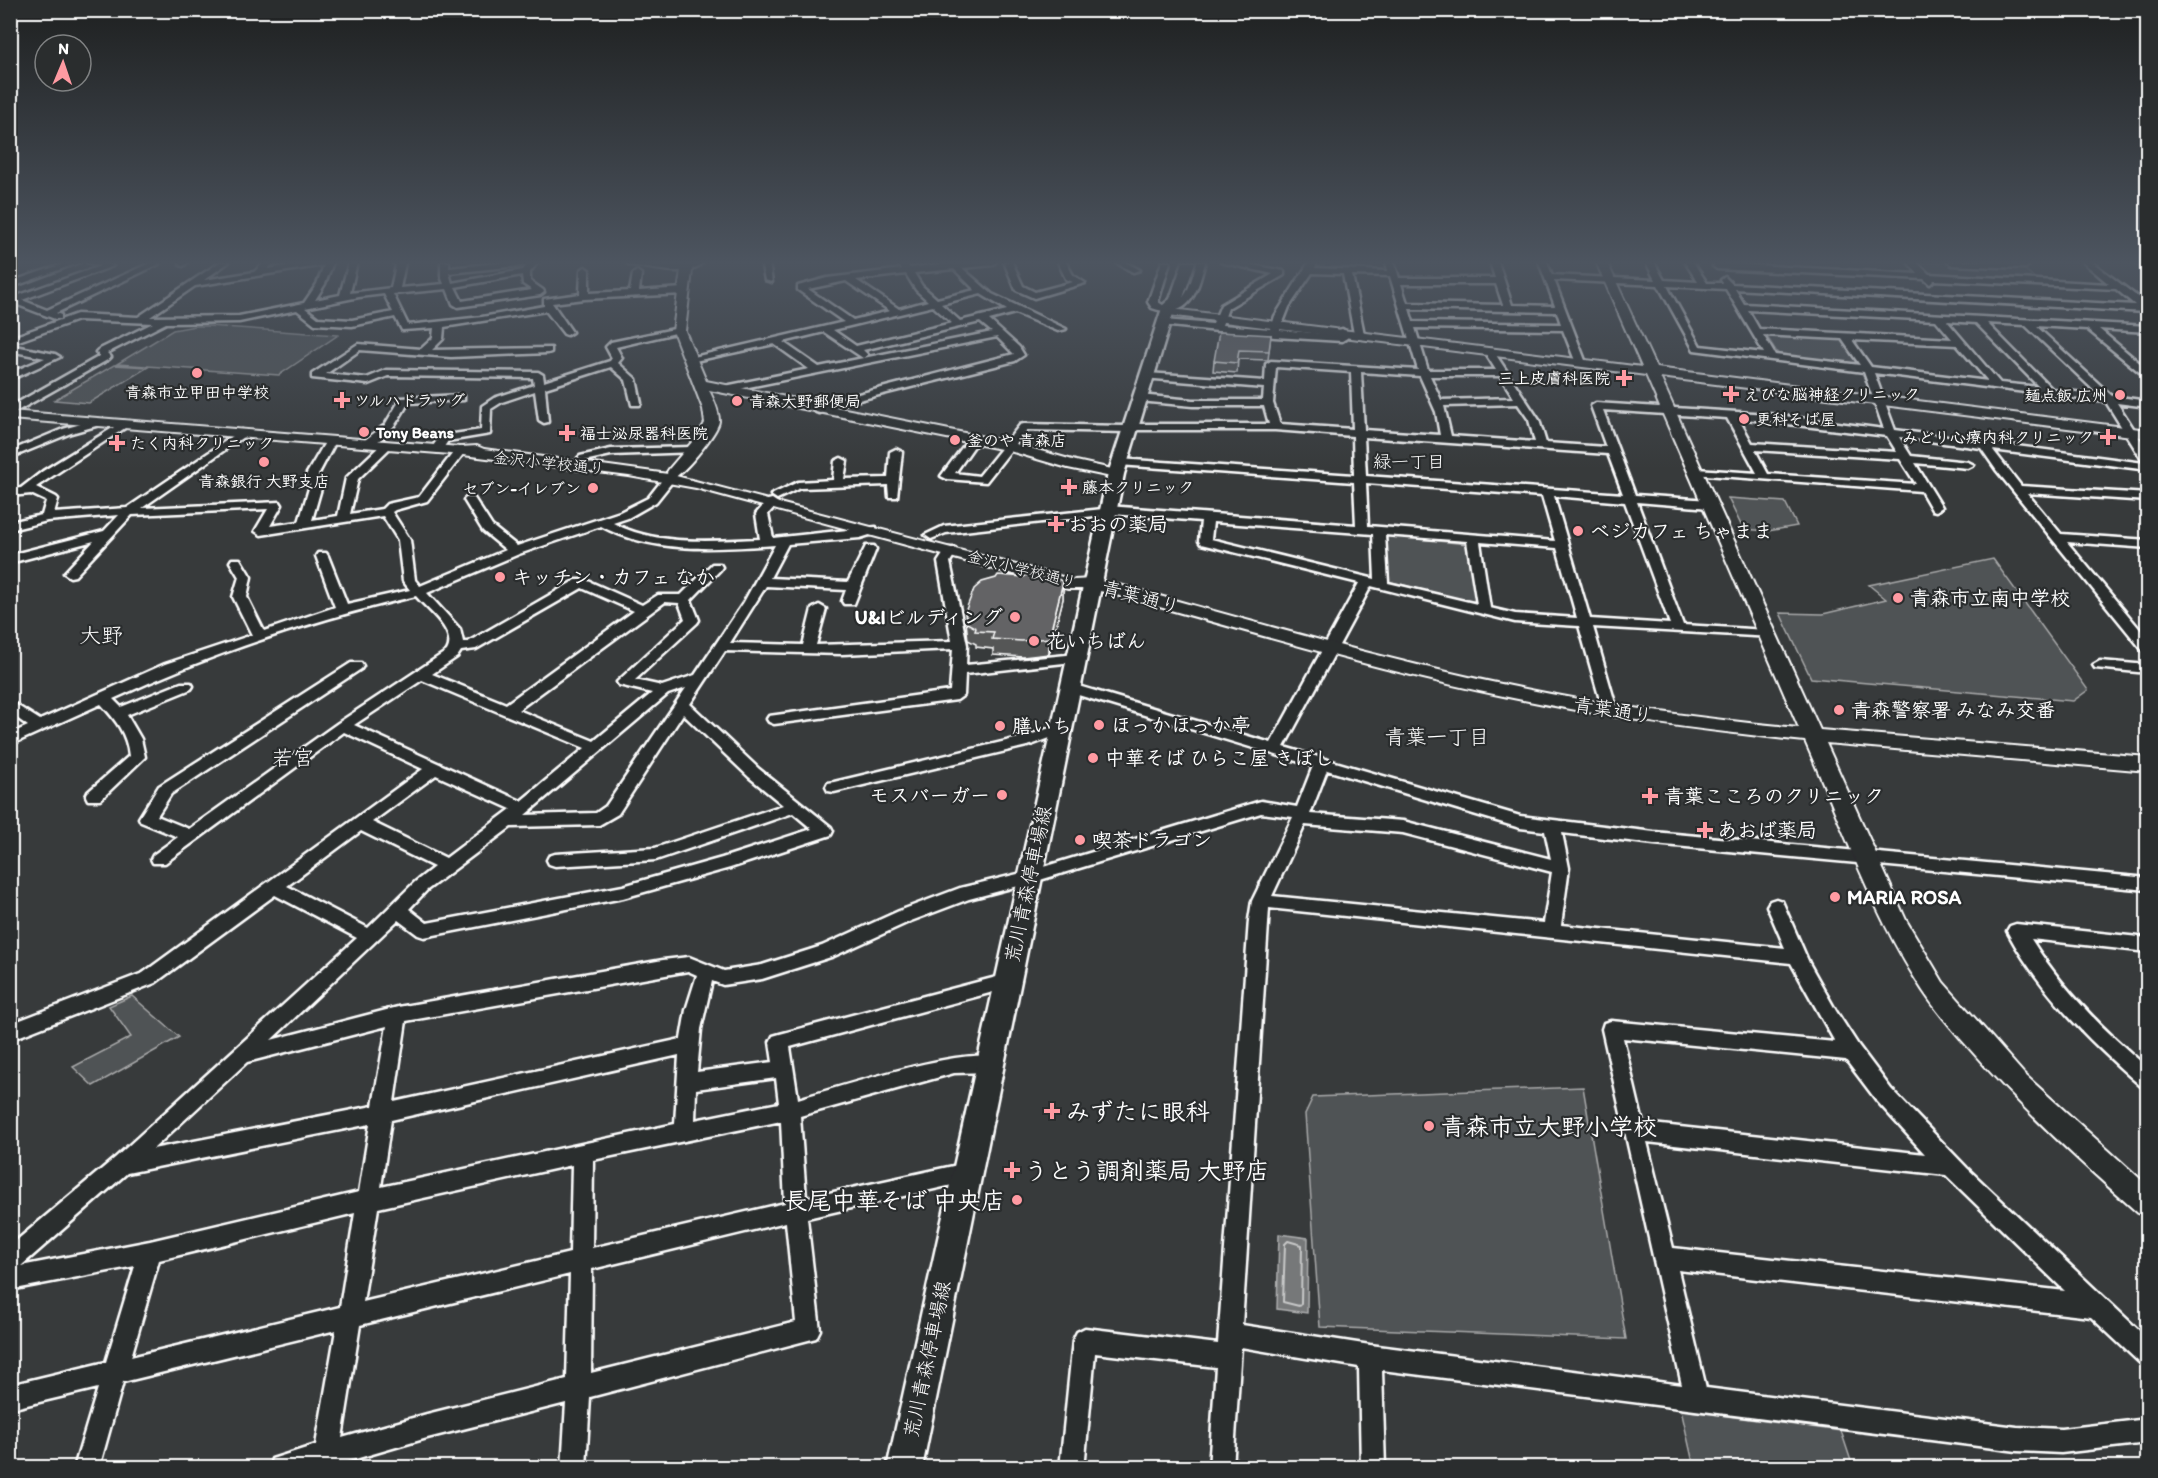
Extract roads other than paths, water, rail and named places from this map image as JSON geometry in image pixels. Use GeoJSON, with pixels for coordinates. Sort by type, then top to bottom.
{"type":"FeatureCollection","features":[{"type":"Feature","properties":{"kind":"main road","name":"荒川青森停車場線"},"geometry":{"type":"LineString","coordinates":[[904,1467],[1117,468],[1161,331]]}},
{"type":"Feature","properties":{"kind":"street"},"geometry":{"type":"LineString","coordinates":[[12,341],[38,331]]}},
{"type":"Feature","properties":{"kind":"street"},"geometry":{"type":"LineString","coordinates":[[10,414],[106,357],[101,352],[143,331]]}},
{"type":"Feature","properties":{"kind":"street"},"geometry":{"type":"LineString","coordinates":[[423,352],[438,339],[439,331]]}},
{"type":"Feature","properties":{"kind":"street"},"geometry":{"type":"LineString","coordinates":[[10,740],[155,673],[259,635],[342,609],[417,592],[515,551],[624,515],[647,504],[704,436],[712,423],[712,416],[679,331],[614,344],[610,346],[617,358],[613,363],[489,404],[486,408],[486,432],[444,438],[437,449]]}},
{"type":"Feature","properties":{"kind":"street"},"geometry":{"type":"LineString","coordinates":[[690,359],[812,331]]}},
{"type":"Feature","properties":{"kind":"street"},"geometry":{"type":"LineString","coordinates":[[829,331],[856,349],[869,361]]}},
{"type":"Feature","properties":{"kind":"street"},"geometry":{"type":"LineString","coordinates":[[856,349],[929,331]]}},
{"type":"Feature","properties":{"kind":"street"},"geometry":{"type":"LineString","coordinates":[[820,410],[839,402],[1012,359],[1018,355],[1016,349],[995,331]]}},
{"type":"Feature","properties":{"kind":"street"},"geometry":{"type":"LineString","coordinates":[[1325,331],[2148,434]]}},
{"type":"Feature","properties":{"kind":"street"},"geometry":{"type":"LineString","coordinates":[[1411,331],[1424,373],[1441,412],[1446,440]]}},
{"type":"Feature","properties":{"kind":"street"},"geometry":{"type":"LineString","coordinates":[[1569,331],[1581,363]]}},
{"type":"Feature","properties":{"kind":"street"},"geometry":{"type":"LineString","coordinates":[[1632,331],[1895,921],[1914,957],[1954,1015],[2011,1080],[2148,1204]]}},
{"type":"Feature","properties":{"kind":"street"},"geometry":{"type":"LineString","coordinates":[[1688,331],[1697,348],[2148,404]]}},
{"type":"Feature","properties":{"kind":"street"},"geometry":{"type":"LineString","coordinates":[[1951,331],[1997,385]]}},
{"type":"Feature","properties":{"kind":"street"},"geometry":{"type":"LineString","coordinates":[[1990,331],[2048,391]]}},
{"type":"Feature","properties":{"kind":"street"},"geometry":{"type":"LineString","coordinates":[[2037,331],[2109,399],[2148,461]]}},
{"type":"Feature","properties":{"kind":"street"},"geometry":{"type":"LineString","coordinates":[[2096,331],[2148,376]]}},
{"type":"Feature","properties":{"kind":"street"},"geometry":{"type":"LineString","coordinates":[[1756,332],[1772,358]]}},
{"type":"Feature","properties":{"kind":"street"},"geometry":{"type":"LineString","coordinates":[[1756,332],[1962,342]]}},
{"type":"Feature","properties":{"kind":"street"},"geometry":{"type":"LineString","coordinates":[[724,389],[998,334]]}},
{"type":"Feature","properties":{"kind":"street"},"geometry":{"type":"LineString","coordinates":[[1845,336],[1868,369],[1891,433],[1936,507]]}},
{"type":"Feature","properties":{"kind":"street"},"geometry":{"type":"LineString","coordinates":[[775,340],[815,369]]}},
{"type":"Feature","properties":{"kind":"street"},"geometry":{"type":"LineString","coordinates":[[10,377],[55,357],[12,341]]}},
{"type":"Feature","properties":{"kind":"street"},"geometry":{"type":"LineString","coordinates":[[544,420],[538,375],[386,372],[368,381],[316,376],[358,347],[423,352],[493,353],[548,350]]}},
{"type":"Feature","properties":{"kind":"street"},"geometry":{"type":"LineString","coordinates":[[1489,351],[1501,373],[1534,420],[1541,445]]}},
{"type":"Feature","properties":{"kind":"street"},"geometry":{"type":"LineString","coordinates":[[613,363],[631,379],[636,402]]}},
{"type":"Feature","properties":{"kind":"street"},"geometry":{"type":"LineString","coordinates":[[1275,427],[1268,403],[1271,364],[1424,373],[1501,373]]}},
{"type":"Feature","properties":{"kind":"street"},"geometry":{"type":"LineString","coordinates":[[1356,369],[1362,530]]}},
{"type":"Feature","properties":{"kind":"street"},"geometry":{"type":"LineString","coordinates":[[1147,376],[1271,385]]}},
{"type":"Feature","properties":{"kind":"street"},"geometry":{"type":"LineString","coordinates":[[700,384],[820,410],[1009,446],[1097,471],[1117,468],[1361,478],[1710,504]]}},
{"type":"Feature","properties":{"kind":"street"},"geometry":{"type":"LineString","coordinates":[[366,443],[389,427],[405,400],[460,398]]}},
{"type":"Feature","properties":{"kind":"street"},"geometry":{"type":"LineString","coordinates":[[1139,398],[1193,403],[1268,403]]}},
{"type":"Feature","properties":{"kind":"street"},"geometry":{"type":"LineString","coordinates":[[1436,403],[1520,401]]}},
{"type":"Feature","properties":{"kind":"street"},"geometry":{"type":"LineString","coordinates":[[1678,628],[1596,406],[1769,417],[2148,467]]}},
{"type":"Feature","properties":{"kind":"street","name":"金沢小学校通り"},"geometry":{"type":"LineString","coordinates":[[10,414],[462,451],[671,476]]}},
{"type":"Feature","properties":{"kind":"street"},"geometry":{"type":"LineString","coordinates":[[1731,415],[1764,476]]}},
{"type":"Feature","properties":{"kind":"street"},"geometry":{"type":"LineString","coordinates":[[10,455],[67,431],[99,422]]}},
{"type":"Feature","properties":{"kind":"street"},"geometry":{"type":"LineString","coordinates":[[25,490],[124,423]]}},
{"type":"Feature","properties":{"kind":"street"},"geometry":{"type":"LineString","coordinates":[[974,439],[947,476],[982,480],[1024,427],[1275,427],[1613,451]]}},
{"type":"Feature","properties":{"kind":"street"},"geometry":{"type":"LineString","coordinates":[[70,573],[129,512],[242,433]]}},
{"type":"Feature","properties":{"kind":"street"},"geometry":{"type":"LineString","coordinates":[[304,525],[316,485],[312,475],[331,441]]}},
{"type":"Feature","properties":{"kind":"street"},"geometry":{"type":"LineString","coordinates":[[343,519],[352,478],[387,445]]}},
{"type":"Feature","properties":{"kind":"street"},"geometry":{"type":"LineString","coordinates":[[1748,446],[1968,465]]}},
{"type":"Feature","properties":{"kind":"street"},"geometry":{"type":"LineString","coordinates":[[1985,446],[2056,537],[2148,648]]}},
{"type":"Feature","properties":{"kind":"street"},"geometry":{"type":"LineString","coordinates":[[584,458],[611,453],[692,450]]}},
{"type":"Feature","properties":{"kind":"street"},"geometry":{"type":"LineString","coordinates":[[10,526],[47,518],[276,505],[261,531],[386,512],[391,507],[423,499],[462,451]]}},
{"type":"Feature","properties":{"kind":"street","name":"金沢小学校通り"},"geometry":{"type":"LineString","coordinates":[[462,451],[495,451],[584,458],[671,476],[931,535],[1080,575],[1092,584]]}},
{"type":"Feature","properties":{"kind":"street"},"geometry":{"type":"LineString","coordinates":[[893,495],[896,452]]}},
{"type":"Feature","properties":{"kind":"street"},"geometry":{"type":"LineString","coordinates":[[838,483],[841,461]]}},
{"type":"Feature","properties":{"kind":"street"},"geometry":{"type":"LineString","coordinates":[[1696,472],[1925,488]]}},
{"type":"Feature","properties":{"kind":"street"},"geometry":{"type":"LineString","coordinates":[[767,541],[762,514],[775,499],[798,485],[894,481]]}},
{"type":"Feature","properties":{"kind":"street"},"geometry":{"type":"LineString","coordinates":[[2018,489],[2148,498]]}},
{"type":"Feature","properties":{"kind":"street"},"geometry":{"type":"LineString","coordinates":[[10,493],[25,490],[39,492],[52,499],[47,518]]}},
{"type":"Feature","properties":{"kind":"street"},"geometry":{"type":"LineString","coordinates":[[1547,492],[1610,710]]}},
{"type":"Feature","properties":{"kind":"street","name":"金沢小学校通り"},"geometry":{"type":"LineString","coordinates":[[775,499],[872,530],[1074,585],[1092,584]]}},
{"type":"Feature","properties":{"kind":"street"},"geometry":{"type":"LineString","coordinates":[[470,500],[487,528],[515,551]]}},
{"type":"Feature","properties":{"kind":"street"},"geometry":{"type":"LineString","coordinates":[[931,535],[944,530],[1108,511],[1562,545]]}},
{"type":"Feature","properties":{"kind":"street"},"geometry":{"type":"LineString","coordinates":[[159,859],[343,726],[452,654],[456,647],[455,632],[409,581],[404,540],[386,512]]}},
{"type":"Feature","properties":{"kind":"street"},"geometry":{"type":"LineString","coordinates":[[1207,517],[1205,541],[1523,619],[1767,634]]}},
{"type":"Feature","properties":{"kind":"street"},"geometry":{"type":"LineString","coordinates":[[602,522],[615,531],[652,539],[712,543],[860,534],[872,530]]}},
{"type":"Feature","properties":{"kind":"street"},"geometry":{"type":"LineString","coordinates":[[1379,531],[1382,585]]}},
{"type":"Feature","properties":{"kind":"street"},"geometry":{"type":"LineString","coordinates":[[10,559],[107,533]]}},
{"type":"Feature","properties":{"kind":"street"},"geometry":{"type":"LineString","coordinates":[[2056,537],[2147,545]]}},
{"type":"Feature","properties":{"kind":"street"},"geometry":{"type":"LineString","coordinates":[[1473,538],[1484,610]]}},
{"type":"Feature","properties":{"kind":"street"},"geometry":{"type":"LineString","coordinates":[[507,821],[599,819],[612,810],[722,647],[762,582],[784,540]]}},
{"type":"Feature","properties":{"kind":"street"},"geometry":{"type":"LineString","coordinates":[[849,601],[853,586],[870,549]]}},
{"type":"Feature","properties":{"kind":"street"},"geometry":{"type":"LineString","coordinates":[[774,719],[957,695],[960,645],[945,564],[951,551]]}},
{"type":"Feature","properties":{"kind":"street"},"geometry":{"type":"LineString","coordinates":[[322,556],[342,609]]}},
{"type":"Feature","properties":{"kind":"street"},"geometry":{"type":"LineString","coordinates":[[236,562],[245,577],[240,597],[259,635]]}},
{"type":"Feature","properties":{"kind":"street"},"geometry":{"type":"LineString","coordinates":[[508,710],[656,601],[663,598],[684,599],[716,567]]}},
{"type":"Feature","properties":{"kind":"street"},"geometry":{"type":"LineString","coordinates":[[1275,749],[1367,581]]}},
{"type":"Feature","properties":{"kind":"street"},"geometry":{"type":"LineString","coordinates":[[762,582],[853,586]]}},
{"type":"Feature","properties":{"kind":"street"},"geometry":{"type":"LineString","coordinates":[[456,647],[471,646],[582,583],[643,610]]}},
{"type":"Feature","properties":{"kind":"street","name":"青葉通り"},"geometry":{"type":"LineString","coordinates":[[1092,584],[1477,684],[1610,710],[1723,726],[2148,764]]}},
{"type":"Feature","properties":{"kind":"street"},"geometry":{"type":"LineString","coordinates":[[663,691],[624,682],[692,620],[684,599]]}},
{"type":"Feature","properties":{"kind":"street"},"geometry":{"type":"LineString","coordinates":[[808,650],[819,609]]}},
{"type":"Feature","properties":{"kind":"street"},"geometry":{"type":"LineString","coordinates":[[722,647],[808,650],[960,645]]}},
{"type":"Feature","properties":{"kind":"street"},"geometry":{"type":"LineString","coordinates":[[959,670],[1077,658]]}},
{"type":"Feature","properties":{"kind":"street"},"geometry":{"type":"LineString","coordinates":[[2100,665],[2148,669]]}},
{"type":"Feature","properties":{"kind":"street"},"geometry":{"type":"LineString","coordinates":[[191,836],[147,818],[165,790],[356,666]]}},
{"type":"Feature","properties":{"kind":"street"},"geometry":{"type":"LineString","coordinates":[[422,675],[595,747]]}},
{"type":"Feature","properties":{"kind":"street"},"geometry":{"type":"LineString","coordinates":[[10,1261],[122,1165],[370,937],[421,886],[507,821],[663,691],[701,678]]}},
{"type":"Feature","properties":{"kind":"street"},"geometry":{"type":"LineString","coordinates":[[119,713],[186,686]]}},
{"type":"Feature","properties":{"kind":"street"},"geometry":{"type":"LineString","coordinates":[[1070,688],[1520,822],[1654,838],[2148,884]]}},
{"type":"Feature","properties":{"kind":"street"},"geometry":{"type":"LineString","coordinates":[[94,796],[137,758],[137,744],[129,725],[103,697]]}},
{"type":"Feature","properties":{"kind":"street"},"geometry":{"type":"LineString","coordinates":[[10,705],[38,726]]}},
{"type":"Feature","properties":{"kind":"street"},"geometry":{"type":"LineString","coordinates":[[398,910],[424,930],[621,892],[731,863],[825,831],[754,773],[682,705]]}},
{"type":"Feature","properties":{"kind":"street"},"geometry":{"type":"LineString","coordinates":[[343,726],[522,808]]}},
{"type":"Feature","properties":{"kind":"street"},"geometry":{"type":"LineString","coordinates":[[834,786],[1031,740],[1061,729]]}},
{"type":"Feature","properties":{"kind":"street"},"geometry":{"type":"LineString","coordinates":[[1221,1467],[1261,901],[1301,816],[1322,764]]}},
{"type":"Feature","properties":{"kind":"street"},"geometry":{"type":"LineString","coordinates":[[10,1032],[149,978],[435,768]]}},
{"type":"Feature","properties":{"kind":"street"},"geometry":{"type":"LineString","coordinates":[[555,860],[656,854],[795,807]]}},
{"type":"Feature","properties":{"kind":"street"},"geometry":{"type":"LineString","coordinates":[[239,1056],[398,1015],[681,964],[697,966],[723,978],[762,972],[828,951],[905,916],[966,893],[1030,877],[1261,807],[1301,816],[1403,827],[1561,868]]}},
{"type":"Feature","properties":{"kind":"street"},"geometry":{"type":"LineString","coordinates":[[361,824],[447,866]]}},
{"type":"Feature","properties":{"kind":"street"},"geometry":{"type":"LineString","coordinates":[[1552,825],[1561,868],[1552,930]]}},
{"type":"Feature","properties":{"kind":"street"},"geometry":{"type":"LineString","coordinates":[[275,887],[370,937]]}},
{"type":"Feature","properties":{"kind":"street"},"geometry":{"type":"LineString","coordinates":[[1261,901],[1795,956]]}},
{"type":"Feature","properties":{"kind":"street"},"geometry":{"type":"LineString","coordinates":[[1776,906],[1795,956],[1852,1052],[1887,1096],[1950,1166],[2148,1355]]}},
{"type":"Feature","properties":{"kind":"street"},"geometry":{"type":"LineString","coordinates":[[2148,945],[2016,931],[2033,960],[2072,1009],[2102,1040],[2148,1080]]}},
{"type":"Feature","properties":{"kind":"street"},"geometry":{"type":"LineString","coordinates":[[685,1131],[689,1045],[699,992],[707,971]]}},
{"type":"Feature","properties":{"kind":"street"},"geometry":{"type":"LineString","coordinates":[[281,1467],[326,1461],[579,1387],[808,1330],[796,1211],[790,1110],[782,1069],[780,1042],[1008,981]]}},
{"type":"Feature","properties":{"kind":"street"},"geometry":{"type":"LineString","coordinates":[[326,1461],[398,1015]]}},
{"type":"Feature","properties":{"kind":"street"},"geometry":{"type":"LineString","coordinates":[[1697,1398],[1611,1029],[1852,1052]]}},
{"type":"Feature","properties":{"kind":"street"},"geometry":{"type":"LineString","coordinates":[[122,1165],[382,1113],[689,1045]]}},
{"type":"Feature","properties":{"kind":"street"},"geometry":{"type":"LineString","coordinates":[[10,1279],[150,1252],[368,1200],[790,1110],[954,1065],[990,1064]]}},
{"type":"Feature","properties":{"kind":"street"},"geometry":{"type":"LineString","coordinates":[[686,1082],[782,1069]]}},
{"type":"Feature","properties":{"kind":"street"},"geometry":{"type":"LineString","coordinates":[[1634,1131],[1950,1166]]}},
{"type":"Feature","properties":{"kind":"street"},"geometry":{"type":"LineString","coordinates":[[574,1467],[579,1387],[583,1153]]}},
{"type":"Feature","properties":{"kind":"street"},"geometry":{"type":"LineString","coordinates":[[10,1397],[350,1315],[967,1173]]}},
{"type":"Feature","properties":{"kind":"street"},"geometry":{"type":"LineString","coordinates":[[86,1467],[150,1252]]}},
{"type":"Feature","properties":{"kind":"street"},"geometry":{"type":"LineString","coordinates":[[1664,1257],[2097,1306]]}},
{"type":"Feature","properties":{"kind":"street"},"geometry":{"type":"LineString","coordinates":[[1072,1467],[1085,1340],[1228,1346],[1370,1357],[2017,1439],[2061,1441],[2148,1431]]}},
{"type":"Feature","properties":{"kind":"street"},"geometry":{"type":"LineString","coordinates":[[1370,1357],[1373,1467]]}},
{"type":"Feature","properties":{"kind":"water"},"geometry":{"type":"Polygon","coordinates":[[[1279,1234],[1308,1238],[1307,1313],[1277,1309],[1279,1234]]]}},
{"type":"Feature","properties":{"kind":"place","name":"青森市立甲田中学校"},"geometry":{"type":"Point","coordinates":[197,373]}},
{"type":"Feature","properties":{"kind":"place","name":"三上皮膚科医院"},"geometry":{"type":"Point","coordinates":[1624,378]}},
{"type":"Feature","properties":{"kind":"place","name":"えびな脳神経クリニック"},"geometry":{"type":"Point","coordinates":[1731,394]}},
{"type":"Feature","properties":{"kind":"place","name":"麺点飯 広州"},"geometry":{"type":"Point","coordinates":[2120,395]}},
{"type":"Feature","properties":{"kind":"place","name":"ツルハドラッグ"},"geometry":{"type":"Point","coordinates":[342,400]}},
{"type":"Feature","properties":{"kind":"place","name":"青森大野郵便局"},"geometry":{"type":"Point","coordinates":[737,401]}},
{"type":"Feature","properties":{"kind":"place","name":"更科そば屋"},"geometry":{"type":"Point","coordinates":[1744,419]}},
{"type":"Feature","properties":{"kind":"place","name":"Tony Beans"},"geometry":{"type":"Point","coordinates":[364,432]}},
{"type":"Feature","properties":{"kind":"place","name":"福士泌尿器科医院"},"geometry":{"type":"Point","coordinates":[567,433]}},
{"type":"Feature","properties":{"kind":"place","name":"みどり心療内科クリニック"},"geometry":{"type":"Point","coordinates":[2108,437]}},
{"type":"Feature","properties":{"kind":"place","name":"釜のや 青森店"},"geometry":{"type":"Point","coordinates":[955,440]}},
{"type":"Feature","properties":{"kind":"place","name":"たく内科クリニック"},"geometry":{"type":"Point","coordinates":[117,443]}},
{"type":"Feature","properties":{"kind":"place","name":"青森銀行 大野支店"},"geometry":{"type":"Point","coordinates":[264,462]}},
{"type":"Feature","properties":{"kind":"place","name":"藤本クリニック"},"geometry":{"type":"Point","coordinates":[1069,487]}},
{"type":"Feature","properties":{"kind":"place","name":"セブン-イレブン"},"geometry":{"type":"Point","coordinates":[593,488]}},
{"type":"Feature","properties":{"kind":"place","name":"おおの薬局"},"geometry":{"type":"Point","coordinates":[1056,524]}},
{"type":"Feature","properties":{"kind":"place","name":"ベジカフェ ちゃまま"},"geometry":{"type":"Point","coordinates":[1578,531]}},
{"type":"Feature","properties":{"kind":"place","name":"キッチン・カフェ なか"},"geometry":{"type":"Point","coordinates":[500,577]}},
{"type":"Feature","properties":{"kind":"place","name":"青森市立南中学校"},"geometry":{"type":"Point","coordinates":[1898,598]}},
{"type":"Feature","properties":{"kind":"place","name":"U&Iビルディング"},"geometry":{"type":"Point","coordinates":[1015,617]}},
{"type":"Feature","properties":{"kind":"place","name":"花いちばん"},"geometry":{"type":"Point","coordinates":[1034,641]}},
{"type":"Feature","properties":{"kind":"place","name":"青森警察署 みなみ交番"},"geometry":{"type":"Point","coordinates":[1839,710]}},
{"type":"Feature","properties":{"kind":"place","name":"ほっかほっか亭"},"geometry":{"type":"Point","coordinates":[1099,725]}},
{"type":"Feature","properties":{"kind":"place","name":"膳いち"},"geometry":{"type":"Point","coordinates":[1000,726]}},
{"type":"Feature","properties":{"kind":"place","name":"中華そば ひらこ屋 きぼし"},"geometry":{"type":"Point","coordinates":[1093,758]}},
{"type":"Feature","properties":{"kind":"place","name":"モスバーガー"},"geometry":{"type":"Point","coordinates":[1002,795]}},
{"type":"Feature","properties":{"kind":"place","name":"青葉こころのクリニック"},"geometry":{"type":"Point","coordinates":[1650,796]}},
{"type":"Feature","properties":{"kind":"place","name":"あおば薬局"},"geometry":{"type":"Point","coordinates":[1705,830]}},
{"type":"Feature","properties":{"kind":"place","name":"喫茶ドラゴン"},"geometry":{"type":"Point","coordinates":[1080,840]}},
{"type":"Feature","properties":{"kind":"place","name":"MARIA ROSA"},"geometry":{"type":"Point","coordinates":[1835,897]}},
{"type":"Feature","properties":{"kind":"place","name":"みずたに眼科"},"geometry":{"type":"Point","coordinates":[1052,1111]}},
{"type":"Feature","properties":{"kind":"place","name":"青森市立大野小学校"},"geometry":{"type":"Point","coordinates":[1429,1126]}},
{"type":"Feature","properties":{"kind":"place","name":"うとう調剤薬局 大野店"},"geometry":{"type":"Point","coordinates":[1012,1170]}},
{"type":"Feature","properties":{"kind":"place","name":"長尾中華そば 中央店"},"geometry":{"type":"Point","coordinates":[1017,1200]}},
{"type":"Feature","properties":{"kind":"district","name":"緑一丁目"},"geometry":{"type":"Point","coordinates":[1409,462]}},
{"type":"Feature","properties":{"kind":"district","name":"大野"},"geometry":{"type":"Point","coordinates":[101,635]}},
{"type":"Feature","properties":{"kind":"district","name":"青葉一丁目"},"geometry":{"type":"Point","coordinates":[1437,736]}},
{"type":"Feature","properties":{"kind":"district","name":"若宮"},"geometry":{"type":"Point","coordinates":[293,757]}}]}
